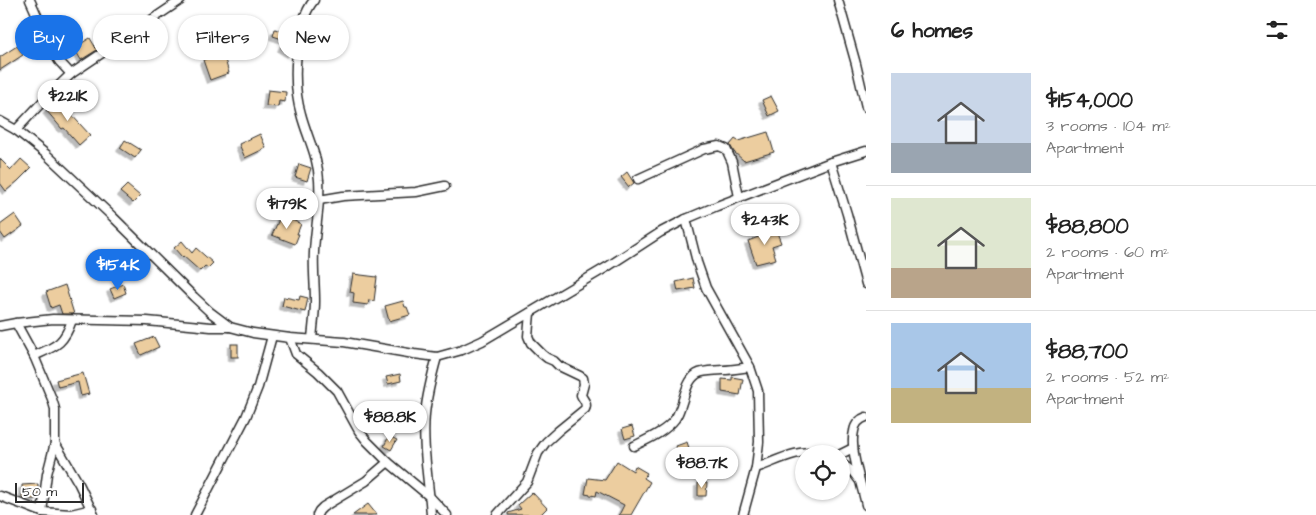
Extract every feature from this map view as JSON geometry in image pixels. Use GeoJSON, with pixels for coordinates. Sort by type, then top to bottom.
{"type":"FeatureCollection","features":[{"type":"Feature","properties":{"kind":"street"},"geometry":{"type":"LineString","coordinates":[[30,0],[54,53],[71,74]]}},
{"type":"Feature","properties":{"kind":"street"},"geometry":{"type":"LineString","coordinates":[[16,130],[71,74],[181,0]]}},
{"type":"Feature","properties":{"kind":"street"},"geometry":{"type":"LineString","coordinates":[[312,339],[315,304],[315,235],[320,200],[319,180],[317,159],[301,113],[296,88],[296,65],[305,16],[314,0]]}},
{"type":"Feature","properties":{"kind":"street"},"geometry":{"type":"LineString","coordinates":[[838,0],[866,107]]}},
{"type":"Feature","properties":{"kind":"street"},"geometry":{"type":"LineString","coordinates":[[0,121],[16,130],[46,154],[194,297],[230,327]]}},
{"type":"Feature","properties":{"kind":"street"},"geometry":{"type":"LineString","coordinates":[[638,179],[704,149],[719,146],[726,148],[732,162],[739,197]]}},
{"type":"Feature","properties":{"kind":"street"},"geometry":{"type":"LineString","coordinates":[[0,326],[53,319],[148,321],[230,327],[272,336],[344,342],[437,357],[462,350],[482,341],[661,232],[686,219],[831,162],[866,151]]}},
{"type":"Feature","properties":{"kind":"street"},"geometry":{"type":"LineString","coordinates":[[831,162],[866,284]]}},
{"type":"Feature","properties":{"kind":"street"},"geometry":{"type":"LineString","coordinates":[[320,200],[343,196],[416,192],[446,186]]}},
{"type":"Feature","properties":{"kind":"street"},"geometry":{"type":"LineString","coordinates":[[686,219],[706,288],[750,367],[758,391],[759,442],[756,468],[744,515]]}},
{"type":"Feature","properties":{"kind":"street"},"geometry":{"type":"LineString","coordinates":[[497,515],[527,482],[538,453],[546,442],[585,409],[586,406],[581,394],[584,378],[559,366],[542,354],[531,343],[528,336],[530,313]]}},
{"type":"Feature","properties":{"kind":"street"},"geometry":{"type":"LineString","coordinates":[[34,356],[58,344],[64,338],[72,320]]}},
{"type":"Feature","properties":{"kind":"street"},"geometry":{"type":"LineString","coordinates":[[16,323],[34,356],[55,409],[54,443],[46,474],[42,512]]}},
{"type":"Feature","properties":{"kind":"street"},"geometry":{"type":"LineString","coordinates":[[195,515],[246,417],[258,387],[272,336]]}},
{"type":"Feature","properties":{"kind":"street"},"geometry":{"type":"LineString","coordinates":[[290,338],[296,354],[330,382],[337,391],[367,442],[430,497],[447,515]]}},
{"type":"Feature","properties":{"kind":"street"},"geometry":{"type":"LineString","coordinates":[[431,515],[425,414],[428,392],[437,357]]}},
{"type":"Feature","properties":{"kind":"street"},"geometry":{"type":"LineString","coordinates":[[634,446],[666,428],[674,419],[680,411],[685,393],[694,376],[703,371],[750,367]]}},
{"type":"Feature","properties":{"kind":"street"},"geometry":{"type":"LineString","coordinates":[[866,417],[857,423],[854,430],[853,448],[866,505]]}},
{"type":"Feature","properties":{"kind":"street"},"geometry":{"type":"LineString","coordinates":[[0,496],[42,512],[71,514],[93,512],[79,484],[54,443]]}},
{"type":"Feature","properties":{"kind":"street"},"geometry":{"type":"LineString","coordinates":[[756,468],[795,454]]}},
{"type":"Feature","properties":{"kind":"street"},"geometry":{"type":"LineString","coordinates":[[317,515],[323,507],[366,481],[388,462]]}},
{"type":"Feature","properties":{"kind":"street"},"geometry":{"type":"LineString","coordinates":[[850,470],[860,482]]}},
{"type":"Feature","properties":{"kind":"building"},"geometry":{"type":"Polygon","coordinates":[[[275,29],[278,30],[278,38],[273,36],[275,29]]]}},
{"type":"Feature","properties":{"kind":"building"},"geometry":{"type":"Polygon","coordinates":[[[90,38],[93,43],[93,52],[83,59],[83,42],[90,38]]]}},
{"type":"Feature","properties":{"kind":"building"},"geometry":{"type":"Polygon","coordinates":[[[15,47],[15,60],[0,70],[0,57],[15,47]]]}},
{"type":"Feature","properties":{"kind":"building"},"geometry":{"type":"Polygon","coordinates":[[[203,60],[225,60],[229,73],[210,80],[203,60]]]}},
{"type":"Feature","properties":{"kind":"building"},"geometry":{"type":"Polygon","coordinates":[[[268,90],[286,92],[285,102],[279,101],[278,107],[266,106],[268,90]]]}},
{"type":"Feature","properties":{"kind":"building"},"geometry":{"type":"Polygon","coordinates":[[[771,96],[779,111],[769,116],[762,100],[771,96]]]}},
{"type":"Feature","properties":{"kind":"building"},"geometry":{"type":"Polygon","coordinates":[[[58,100],[90,135],[79,145],[46,110],[58,100]]]}},
{"type":"Feature","properties":{"kind":"building"},"geometry":{"type":"Polygon","coordinates":[[[768,132],[774,152],[744,161],[734,152],[730,145],[735,139],[738,141],[768,132]]]}},
{"type":"Feature","properties":{"kind":"building"},"geometry":{"type":"Polygon","coordinates":[[[260,134],[266,148],[245,158],[239,144],[260,134]]]}},
{"type":"Feature","properties":{"kind":"building"},"geometry":{"type":"Polygon","coordinates":[[[125,140],[141,150],[135,158],[120,148],[125,140]]]}},
{"type":"Feature","properties":{"kind":"building"},"geometry":{"type":"Polygon","coordinates":[[[0,159],[11,170],[21,159],[31,168],[6,191],[0,183],[0,159]]]}},
{"type":"Feature","properties":{"kind":"building"},"geometry":{"type":"Polygon","coordinates":[[[299,164],[311,168],[307,181],[295,177],[299,164]]]}},
{"type":"Feature","properties":{"kind":"building"},"geometry":{"type":"Polygon","coordinates":[[[627,172],[634,183],[629,187],[621,177],[627,172]]]}},
{"type":"Feature","properties":{"kind":"building"},"geometry":{"type":"Polygon","coordinates":[[[127,185],[140,196],[133,203],[120,192],[127,185]]]}},
{"type":"Feature","properties":{"kind":"building"},"geometry":{"type":"Polygon","coordinates":[[[15,214],[23,226],[5,239],[0,232],[0,225],[15,214]]]}},
{"type":"Feature","properties":{"kind":"building"},"geometry":{"type":"Polygon","coordinates":[[[281,215],[301,224],[295,244],[272,235],[281,215]]]}},
{"type":"Feature","properties":{"kind":"building"},"geometry":{"type":"Polygon","coordinates":[[[775,227],[781,243],[772,246],[776,259],[756,264],[748,241],[761,236],[760,232],[775,227]]]}},
{"type":"Feature","properties":{"kind":"building"},"geometry":{"type":"Polygon","coordinates":[[[182,241],[192,253],[196,248],[213,263],[208,268],[205,266],[200,271],[174,248],[182,241]]]}},
{"type":"Feature","properties":{"kind":"building"},"geometry":{"type":"Polygon","coordinates":[[[115,255],[123,266],[114,272],[106,262],[115,255]]]}},
{"type":"Feature","properties":{"kind":"building"},"geometry":{"type":"Polygon","coordinates":[[[353,274],[377,277],[374,301],[369,300],[368,305],[353,303],[354,293],[350,292],[353,274]]]}},
{"type":"Feature","properties":{"kind":"building"},"geometry":{"type":"Polygon","coordinates":[[[693,278],[695,288],[678,291],[676,282],[693,278]]]}},
{"type":"Feature","properties":{"kind":"building"},"geometry":{"type":"Polygon","coordinates":[[[123,284],[126,293],[114,298],[110,289],[123,284]]]}},
{"type":"Feature","properties":{"kind":"building"},"geometry":{"type":"Polygon","coordinates":[[[65,285],[74,314],[62,314],[59,305],[51,308],[46,292],[65,285]]]}},
{"type":"Feature","properties":{"kind":"building"},"geometry":{"type":"Polygon","coordinates":[[[300,296],[308,298],[305,312],[282,306],[284,297],[299,300],[300,296]]]}},
{"type":"Feature","properties":{"kind":"building"},"geometry":{"type":"Polygon","coordinates":[[[403,301],[410,315],[389,321],[385,306],[403,301]]]}},
{"type":"Feature","properties":{"kind":"building"},"geometry":{"type":"Polygon","coordinates":[[[154,337],[159,347],[141,355],[136,344],[154,337]]]}},
{"type":"Feature","properties":{"kind":"building"},"geometry":{"type":"Polygon","coordinates":[[[231,344],[238,344],[238,357],[231,357],[231,344]]]}},
{"type":"Feature","properties":{"kind":"building"},"geometry":{"type":"Polygon","coordinates":[[[83,373],[89,394],[81,396],[78,382],[58,387],[56,380],[83,373]]]}},
{"type":"Feature","properties":{"kind":"building"},"geometry":{"type":"Polygon","coordinates":[[[400,374],[401,381],[388,384],[386,377],[400,374]]]}},
{"type":"Feature","properties":{"kind":"building"},"geometry":{"type":"Polygon","coordinates":[[[732,377],[743,379],[740,395],[722,392],[722,379],[732,380],[732,377]]]}},
{"type":"Feature","properties":{"kind":"building"},"geometry":{"type":"Polygon","coordinates":[[[632,426],[635,436],[625,439],[622,429],[632,426]]]}},
{"type":"Feature","properties":{"kind":"building"},"geometry":{"type":"Polygon","coordinates":[[[389,436],[397,440],[391,450],[384,446],[389,436]]]}},
{"type":"Feature","properties":{"kind":"building"},"geometry":{"type":"Polygon","coordinates":[[[687,442],[690,451],[679,455],[676,446],[687,442]]]}},
{"type":"Feature","properties":{"kind":"building"},"geometry":{"type":"Polygon","coordinates":[[[617,461],[633,471],[635,466],[647,473],[644,478],[650,482],[631,515],[619,515],[624,505],[597,491],[596,496],[585,494],[588,478],[605,480],[617,461]]]}},
{"type":"Feature","properties":{"kind":"building"},"geometry":{"type":"Polygon","coordinates":[[[698,483],[707,483],[706,496],[698,496],[698,483]]]}},
{"type":"Feature","properties":{"kind":"building"},"geometry":{"type":"Polygon","coordinates":[[[38,484],[38,499],[22,499],[22,485],[38,484]]]}},
{"type":"Feature","properties":{"kind":"building"},"geometry":{"type":"Polygon","coordinates":[[[532,492],[547,508],[540,515],[508,515],[508,513],[521,509],[518,505],[532,492]]]}},
{"type":"Feature","properties":{"kind":"building"},"geometry":{"type":"Polygon","coordinates":[[[368,504],[377,515],[353,515],[368,504]]]}}]}
